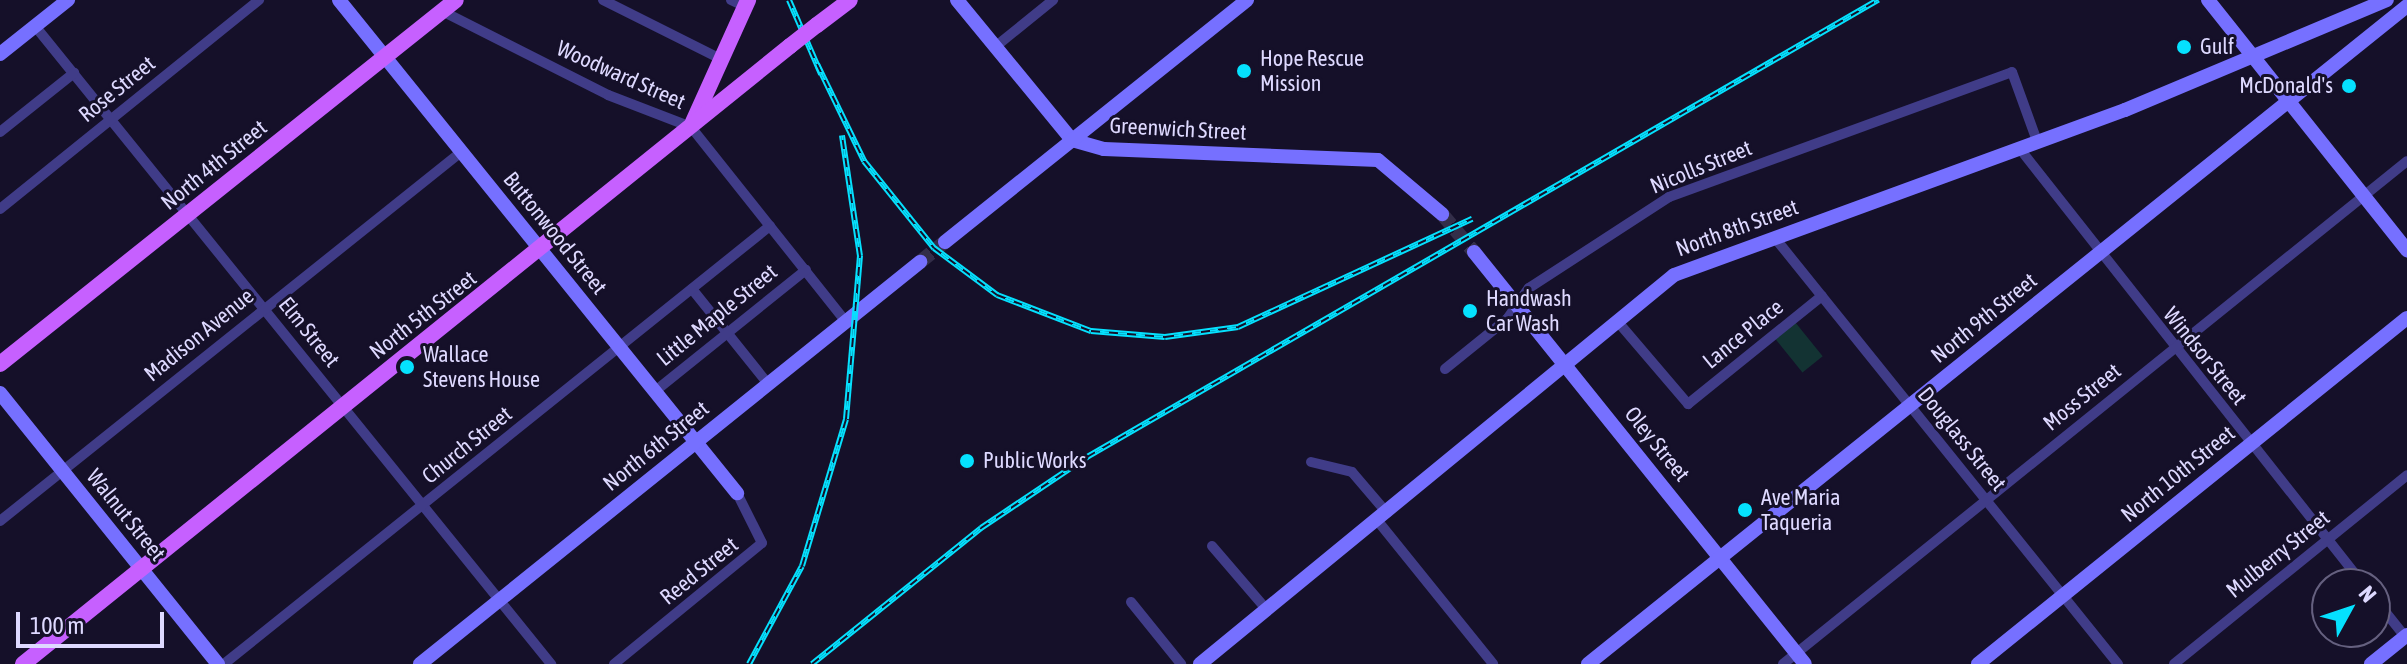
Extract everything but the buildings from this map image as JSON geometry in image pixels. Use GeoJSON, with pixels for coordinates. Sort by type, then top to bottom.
{"type":"FeatureCollection","features":[{"type":"Feature","properties":{"kind":"main road","name":"North 4th Street"},"geometry":{"type":"LineString","coordinates":[[0,364],[456,0]]}},
{"type":"Feature","properties":{"kind":"main road","name":"North 5th Street"},"geometry":{"type":"LineString","coordinates":[[23,664],[850,0]]}},
{"type":"Feature","properties":{"kind":"main road"},"geometry":{"type":"LineString","coordinates":[[691,127],[721,59],[741,2]]}},
{"type":"Feature","properties":{"kind":"street"},"geometry":{"type":"LineString","coordinates":[[0,54],[68,0]]}},
{"type":"Feature","properties":{"kind":"street","name":"Rose Street"},"geometry":{"type":"LineString","coordinates":[[0,209],[259,0]]}},
{"type":"Feature","properties":{"kind":"street","name":"Buttonwood Street"},"geometry":{"type":"LineString","coordinates":[[339,0],[737,493]]}},
{"type":"Feature","properties":{"kind":"street"},"geometry":{"type":"LineString","coordinates":[[603,0],[721,59]]}},
{"type":"Feature","properties":{"kind":"street"},"geometry":{"type":"LineString","coordinates":[[957,0],[1072,140]]}},
{"type":"Feature","properties":{"kind":"street"},"geometry":{"type":"LineString","coordinates":[[995,47],[1053,0]]}},
{"type":"Feature","properties":{"kind":"street"},"geometry":{"type":"LineString","coordinates":[[945,242],[1247,0]]}},
{"type":"Feature","properties":{"kind":"street"},"geometry":{"type":"LineString","coordinates":[[2208,0],[2407,250]]}},
{"type":"Feature","properties":{"kind":"street","name":"North 8th Street"},"geometry":{"type":"LineString","coordinates":[[1200,664],[1674,275],[2020,149],[2387,0]]}},
{"type":"Feature","properties":{"kind":"street","name":"North 9th Street"},"geometry":{"type":"LineString","coordinates":[[1588,664],[2407,6]]}},
{"type":"Feature","properties":{"kind":"street","name":"Woodward Street"},"geometry":{"type":"LineString","coordinates":[[442,11],[647,113],[691,127],[846,322]]}},
{"type":"Feature","properties":{"kind":"street","name":"Elm Street"},"geometry":{"type":"LineString","coordinates":[[35,26],[551,664]]}},
{"type":"Feature","properties":{"kind":"street","name":"Nicolls Street"},"geometry":{"type":"LineString","coordinates":[[1445,369],[1517,305],[1529,288],[1669,197],[2012,72],[2037,141]]}},
{"type":"Feature","properties":{"kind":"street"},"geometry":{"type":"LineString","coordinates":[[0,132],[74,73]]}},
{"type":"Feature","properties":{"kind":"street","name":"Greenwich Street"},"geometry":{"type":"LineString","coordinates":[[1072,140],[1104,149],[1378,160],[1412,181],[1442,214]]}},
{"type":"Feature","properties":{"kind":"street","name":"Windsor Street"},"geometry":{"type":"LineString","coordinates":[[2020,149],[2098,254],[2350,568]]}},
{"type":"Feature","properties":{"kind":"street","name":"Madison Avenue"},"geometry":{"type":"LineString","coordinates":[[0,521],[461,152]]}},
{"type":"Feature","properties":{"kind":"street","name":"Moss Street"},"geometry":{"type":"LineString","coordinates":[[1783,664],[1801,659],[1986,501],[2407,161]]}},
{"type":"Feature","properties":{"kind":"street","name":"Church Street"},"geometry":{"type":"LineString","coordinates":[[221,664],[770,226]]}},
{"type":"Feature","properties":{"kind":"street","name":"Douglass Street"},"geometry":{"type":"LineString","coordinates":[[1775,238],[2118,664]]}},
{"type":"Feature","properties":{"kind":"street","name":"Oley Street"},"geometry":{"type":"LineString","coordinates":[[1474,252],[1801,659]]}},
{"type":"Feature","properties":{"kind":"street","name":"North 6th Street"},"geometry":{"type":"LineString","coordinates":[[420,664],[920,262]]}},
{"type":"Feature","properties":{"kind":"street","name":"Little Maple Street"},"geometry":{"type":"LineString","coordinates":[[654,392],[806,270]]}},
{"type":"Feature","properties":{"kind":"street"},"geometry":{"type":"LineString","coordinates":[[692,289],[768,384]]}},
{"type":"Feature","properties":{"kind":"street","name":"Lance Place"},"geometry":{"type":"LineString","coordinates":[[1618,322],[1688,404],[1822,296]]}},
{"type":"Feature","properties":{"kind":"street","name":"North 10th Street"},"geometry":{"type":"LineString","coordinates":[[1978,664],[2407,318]]}},
{"type":"Feature","properties":{"kind":"street","name":"Walnut Street"},"geometry":{"type":"LineString","coordinates":[[0,393],[221,664]]}},
{"type":"Feature","properties":{"kind":"street"},"geometry":{"type":"LineString","coordinates":[[1311,462],[1352,472],[1382,517],[1493,664]]}},
{"type":"Feature","properties":{"kind":"street","name":"Mulberry Street"},"geometry":{"type":"LineString","coordinates":[[2174,664],[2407,475]]}},
{"type":"Feature","properties":{"kind":"street","name":"Reed Street"},"geometry":{"type":"LineString","coordinates":[[614,664],[762,543],[737,493]]}},
{"type":"Feature","properties":{"kind":"street"},"geometry":{"type":"LineString","coordinates":[[1212,546],[1267,610]]}},
{"type":"Feature","properties":{"kind":"street"},"geometry":{"type":"LineString","coordinates":[[1131,602],[1181,664]]}},
{"type":"Feature","properties":{"kind":"street"},"geometry":{"type":"LineString","coordinates":[[2371,664],[2406,637],[2391,619]]}},
{"type":"Feature","properties":{"kind":"green space"},"geometry":{"type":"Polygon","coordinates":[[[1795,322],[1823,356],[1802,373],[1775,338],[1795,322]]]}},
{"type":"Feature","properties":{"kind":"tunnel"},"geometry":{"type":"LineString","coordinates":[[1442,214],[1474,252]]}},
{"type":"Feature","properties":{"kind":"tunnel"},"geometry":{"type":"LineString","coordinates":[[920,262],[945,242]]}},
{"type":"Feature","properties":{"kind":"railway"},"geometry":{"type":"LineString","coordinates":[[789,0],[821,74]]}},
{"type":"Feature","properties":{"kind":"railway"},"geometry":{"type":"LineString","coordinates":[[812,664],[981,528],[1087,457],[1878,0]]}},
{"type":"Feature","properties":{"kind":"railway"},"geometry":{"type":"LineString","coordinates":[[817,64],[864,161],[934,248],[997,295],[1091,331],[1165,337],[1238,327],[1472,219]]}},
{"type":"Feature","properties":{"kind":"railway"},"geometry":{"type":"LineString","coordinates":[[749,664],[802,566],[846,419],[860,256],[842,135]]}},
{"type":"Feature","properties":{"kind":"place","name":"Gulf"},"geometry":{"type":"Point","coordinates":[2184,47]}},
{"type":"Feature","properties":{"kind":"place","name":"Hope Rescue Mission"},"geometry":{"type":"Point","coordinates":[1244,71]}},
{"type":"Feature","properties":{"kind":"place","name":"McDonald's"},"geometry":{"type":"Point","coordinates":[2349,86]}},
{"type":"Feature","properties":{"kind":"place","name":"Handwash Car Wash"},"geometry":{"type":"Point","coordinates":[1470,311]}},
{"type":"Feature","properties":{"kind":"place","name":"Wallace Stevens House"},"geometry":{"type":"Point","coordinates":[407,367]}},
{"type":"Feature","properties":{"kind":"place","name":"Public Works"},"geometry":{"type":"Point","coordinates":[967,461]}},
{"type":"Feature","properties":{"kind":"place","name":"Ave Maria Taqueria"},"geometry":{"type":"Point","coordinates":[1745,510]}}]}
